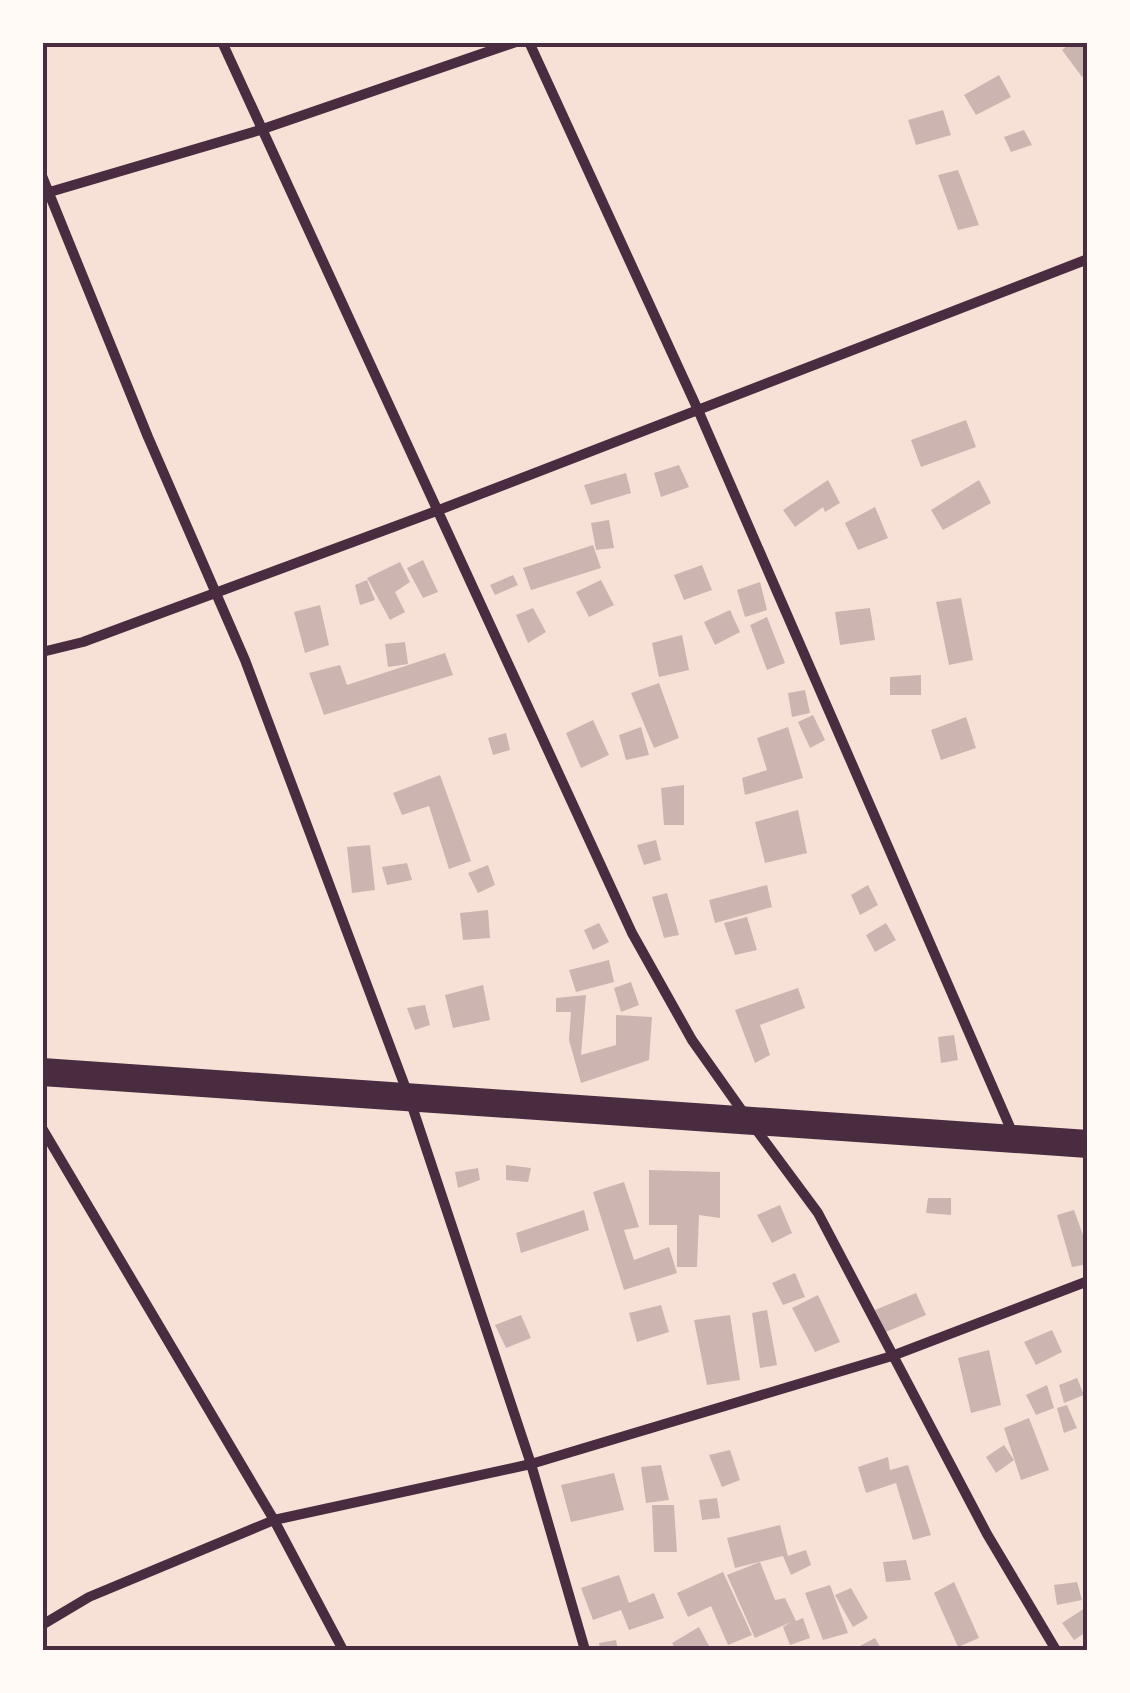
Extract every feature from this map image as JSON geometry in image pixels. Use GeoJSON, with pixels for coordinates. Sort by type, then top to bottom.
{"type":"FeatureCollection","features":[{"type":"Feature","properties":{"kind":"highway"},"geometry":{"type":"LineString","coordinates":[[42,1072],[1088,1144]]}},
{"type":"Feature","properties":{"kind":"street"},"geometry":{"type":"LineString","coordinates":[[222,42],[632,933],[692,1040],[818,1213],[986,1534],[1056,1650]]}},
{"type":"Feature","properties":{"kind":"street"},"geometry":{"type":"LineString","coordinates":[[46,194],[260,130],[516,42]]}},
{"type":"Feature","properties":{"kind":"street"},"geometry":{"type":"LineString","coordinates":[[529,42],[698,410],[1015,1140]]}},
{"type":"Feature","properties":{"kind":"street"},"geometry":{"type":"LineString","coordinates":[[42,176],[46,194],[245,660],[319,868],[409,1098],[531,1464],[585,1650]]}},
{"type":"Feature","properties":{"kind":"street"},"geometry":{"type":"LineString","coordinates":[[42,652],[216,593],[439,510],[1088,259]]}},
{"type":"Feature","properties":{"kind":"street"},"geometry":{"type":"LineString","coordinates":[[42,1128],[274,1520],[343,1650]]}},
{"type":"Feature","properties":{"kind":"street"},"geometry":{"type":"LineString","coordinates":[[42,1625],[89,1597],[274,1520],[531,1464],[892,1356],[1088,1282]]}},
{"type":"Feature","properties":{"kind":"building"},"geometry":{"type":"Polygon","coordinates":[[[1072,42],[1088,42],[1088,73],[1082,77],[1062,50],[1072,42]]]}},
{"type":"Feature","properties":{"kind":"building"},"geometry":{"type":"Polygon","coordinates":[[[999,75],[1011,97],[976,115],[964,95],[999,75]]]}},
{"type":"Feature","properties":{"kind":"building"},"geometry":{"type":"Polygon","coordinates":[[[943,110],[951,135],[916,145],[908,120],[943,110]]]}},
{"type":"Feature","properties":{"kind":"building"},"geometry":{"type":"Polygon","coordinates":[[[1024,130],[1032,145],[1011,152],[1004,137],[1024,130]]]}},
{"type":"Feature","properties":{"kind":"building"},"geometry":{"type":"Polygon","coordinates":[[[958,170],[979,225],[958,230],[938,175],[958,170]]]}},
{"type":"Feature","properties":{"kind":"building"},"geometry":{"type":"Polygon","coordinates":[[[966,420],[976,447],[921,467],[911,440],[966,420]]]}},
{"type":"Feature","properties":{"kind":"building"},"geometry":{"type":"Polygon","coordinates":[[[679,465],[689,487],[661,497],[654,473],[679,465]]]}},
{"type":"Feature","properties":{"kind":"building"},"geometry":{"type":"Polygon","coordinates":[[[626,473],[631,493],[591,505],[584,485],[626,473]]]}},
{"type":"Feature","properties":{"kind":"building"},"geometry":{"type":"Polygon","coordinates":[[[828,480],[840,503],[825,512],[823,507],[795,527],[783,510],[828,480]]]}},
{"type":"Feature","properties":{"kind":"building"},"geometry":{"type":"Polygon","coordinates":[[[979,480],[991,503],[943,530],[931,510],[979,480]]]}},
{"type":"Feature","properties":{"kind":"building"},"geometry":{"type":"Polygon","coordinates":[[[875,507],[888,538],[858,550],[845,523],[875,507]]]}},
{"type":"Feature","properties":{"kind":"building"},"geometry":{"type":"Polygon","coordinates":[[[609,520],[614,548],[596,550],[591,523],[609,520]]]}},
{"type":"Feature","properties":{"kind":"building"},"geometry":{"type":"Polygon","coordinates":[[[593,545],[601,568],[531,590],[523,568],[593,545]]]}},
{"type":"Feature","properties":{"kind":"building"},"geometry":{"type":"Polygon","coordinates":[[[423,560],[438,592],[423,598],[407,568],[423,560]]]}},
{"type":"Feature","properties":{"kind":"building"},"geometry":{"type":"Polygon","coordinates":[[[400,562],[410,582],[395,592],[405,612],[390,620],[367,578],[400,562]]]}},
{"type":"Feature","properties":{"kind":"building"},"geometry":{"type":"Polygon","coordinates":[[[702,565],[712,590],[684,600],[674,575],[702,565]]]}},
{"type":"Feature","properties":{"kind":"building"},"geometry":{"type":"Polygon","coordinates":[[[513,575],[518,585],[495,595],[490,585],[513,575]]]}},
{"type":"Feature","properties":{"kind":"building"},"geometry":{"type":"Polygon","coordinates":[[[367,580],[375,600],[360,605],[355,585],[367,580]]]}},
{"type":"Feature","properties":{"kind":"building"},"geometry":{"type":"Polygon","coordinates":[[[601,580],[614,605],[589,617],[576,592],[601,580]]]}},
{"type":"Feature","properties":{"kind":"building"},"geometry":{"type":"Polygon","coordinates":[[[760,582],[767,610],[745,617],[737,590],[760,582]]]}},
{"type":"Feature","properties":{"kind":"building"},"geometry":{"type":"Polygon","coordinates":[[[961,598],[973,660],[949,665],[936,602],[961,598]]]}},
{"type":"Feature","properties":{"kind":"building"},"geometry":{"type":"Polygon","coordinates":[[[320,605],[329,645],[305,653],[294,612],[320,605]]]}},
{"type":"Feature","properties":{"kind":"building"},"geometry":{"type":"Polygon","coordinates":[[[533,608],[546,632],[528,643],[516,615],[533,608]]]}},
{"type":"Feature","properties":{"kind":"building"},"geometry":{"type":"Polygon","coordinates":[[[870,608],[875,640],[840,645],[835,612],[870,608]]]}},
{"type":"Feature","properties":{"kind":"building"},"geometry":{"type":"Polygon","coordinates":[[[730,610],[740,632],[715,645],[704,622],[730,610]]]}},
{"type":"Feature","properties":{"kind":"building"},"geometry":{"type":"Polygon","coordinates":[[[767,617],[785,663],[767,670],[750,625],[767,617]]]}},
{"type":"Feature","properties":{"kind":"building"},"geometry":{"type":"Polygon","coordinates":[[[682,635],[689,670],[659,677],[652,643],[682,635]]]}},
{"type":"Feature","properties":{"kind":"building"},"geometry":{"type":"Polygon","coordinates":[[[405,642],[408,664],[388,667],[385,644],[405,642]]]}},
{"type":"Feature","properties":{"kind":"building"},"geometry":{"type":"Polygon","coordinates":[[[445,653],[453,675],[324,715],[309,673],[340,665],[347,685],[445,653]]]}},
{"type":"Feature","properties":{"kind":"building"},"geometry":{"type":"Polygon","coordinates":[[[921,675],[921,695],[890,695],[890,677],[921,675]]]}},
{"type":"Feature","properties":{"kind":"building"},"geometry":{"type":"Polygon","coordinates":[[[659,683],[679,738],[654,748],[631,693],[659,683]]]}},
{"type":"Feature","properties":{"kind":"building"},"geometry":{"type":"Polygon","coordinates":[[[805,690],[810,713],[792,717],[788,693],[805,690]]]}},
{"type":"Feature","properties":{"kind":"building"},"geometry":{"type":"Polygon","coordinates":[[[813,715],[825,740],[810,748],[798,722],[813,715]]]}},
{"type":"Feature","properties":{"kind":"building"},"geometry":{"type":"Polygon","coordinates":[[[966,717],[976,748],[941,760],[931,730],[966,717]]]}},
{"type":"Feature","properties":{"kind":"building"},"geometry":{"type":"Polygon","coordinates":[[[593,720],[609,755],[581,768],[566,733],[593,720]]]}},
{"type":"Feature","properties":{"kind":"building"},"geometry":{"type":"Polygon","coordinates":[[[641,727],[649,755],[626,760],[619,735],[641,727]]]}},
{"type":"Feature","properties":{"kind":"building"},"geometry":{"type":"Polygon","coordinates":[[[788,727],[803,778],[745,795],[742,778],[767,770],[757,738],[788,727]]]}},
{"type":"Feature","properties":{"kind":"building"},"geometry":{"type":"Polygon","coordinates":[[[506,733],[510,750],[493,755],[488,738],[506,733]]]}},
{"type":"Feature","properties":{"kind":"building"},"geometry":{"type":"Polygon","coordinates":[[[440,775],[471,861],[449,869],[429,806],[402,815],[393,793],[440,775]]]}},
{"type":"Feature","properties":{"kind":"building"},"geometry":{"type":"Polygon","coordinates":[[[684,785],[684,825],[664,825],[661,788],[684,785]]]}},
{"type":"Feature","properties":{"kind":"building"},"geometry":{"type":"Polygon","coordinates":[[[798,810],[807,853],[765,863],[755,822],[798,810]]]}},
{"type":"Feature","properties":{"kind":"building"},"geometry":{"type":"Polygon","coordinates":[[[656,840],[661,860],[644,865],[637,845],[656,840]]]}},
{"type":"Feature","properties":{"kind":"building"},"geometry":{"type":"Polygon","coordinates":[[[370,845],[375,890],[352,893],[347,847],[370,845]]]}},
{"type":"Feature","properties":{"kind":"building"},"geometry":{"type":"Polygon","coordinates":[[[407,863],[412,880],[387,885],[382,867],[407,863]]]}},
{"type":"Feature","properties":{"kind":"building"},"geometry":{"type":"Polygon","coordinates":[[[488,865],[495,885],[478,893],[468,873],[488,865]]]}},
{"type":"Feature","properties":{"kind":"building"},"geometry":{"type":"Polygon","coordinates":[[[767,885],[772,907],[715,923],[709,900],[767,885]]]}},
{"type":"Feature","properties":{"kind":"building"},"geometry":{"type":"Polygon","coordinates":[[[868,885],[878,905],[860,915],[851,895],[868,885]]]}},
{"type":"Feature","properties":{"kind":"building"},"geometry":{"type":"Polygon","coordinates":[[[667,893],[679,935],[664,938],[652,897],[667,893]]]}},
{"type":"Feature","properties":{"kind":"building"},"geometry":{"type":"Polygon","coordinates":[[[488,910],[490,938],[463,940],[460,913],[488,910]]]}},
{"type":"Feature","properties":{"kind":"building"},"geometry":{"type":"Polygon","coordinates":[[[747,917],[757,950],[735,955],[724,923],[747,917]]]}},
{"type":"Feature","properties":{"kind":"building"},"geometry":{"type":"Polygon","coordinates":[[[599,923],[609,942],[593,950],[584,930],[599,923]]]}},
{"type":"Feature","properties":{"kind":"building"},"geometry":{"type":"Polygon","coordinates":[[[886,923],[896,940],[875,952],[866,935],[886,923]]]}},
{"type":"Feature","properties":{"kind":"building"},"geometry":{"type":"Polygon","coordinates":[[[609,960],[614,982],[576,992],[569,970],[609,960]]]}},
{"type":"Feature","properties":{"kind":"building"},"geometry":{"type":"Polygon","coordinates":[[[631,982],[639,1005],[621,1012],[614,988],[631,982]]]}},
{"type":"Feature","properties":{"kind":"building"},"geometry":{"type":"Polygon","coordinates":[[[483,985],[490,1020],[453,1028],[445,995],[483,985]]]}},
{"type":"Feature","properties":{"kind":"building"},"geometry":{"type":"Polygon","coordinates":[[[798,988],[805,1008],[760,1025],[770,1055],[755,1063],[735,1010],[798,988]]]}},
{"type":"Feature","properties":{"kind":"building"},"geometry":{"type":"Polygon","coordinates":[[[586,995],[581,1055],[616,1045],[616,1015],[652,1017],[649,1060],[581,1083],[569,1040],[571,1012],[556,1012],[556,998],[586,995]]]}},
{"type":"Feature","properties":{"kind":"building"},"geometry":{"type":"Polygon","coordinates":[[[425,1005],[430,1025],[415,1030],[407,1008],[425,1005]]]}},
{"type":"Feature","properties":{"kind":"building"},"geometry":{"type":"Polygon","coordinates":[[[954,1035],[958,1060],[941,1063],[938,1037],[954,1035]]]}},
{"type":"Feature","properties":{"kind":"building"},"geometry":{"type":"Polygon","coordinates":[[[506,1165],[531,1168],[528,1182],[506,1180],[506,1165]]]}},
{"type":"Feature","properties":{"kind":"building"},"geometry":{"type":"Polygon","coordinates":[[[478,1168],[480,1180],[458,1188],[455,1172],[478,1168]]]}},
{"type":"Feature","properties":{"kind":"building"},"geometry":{"type":"Polygon","coordinates":[[[649,1170],[720,1172],[720,1218],[699,1215],[697,1267],[677,1267],[677,1225],[649,1225],[649,1170]]]}},
{"type":"Feature","properties":{"kind":"building"},"geometry":{"type":"Polygon","coordinates":[[[624,1182],[639,1227],[624,1230],[634,1260],[669,1247],[677,1273],[624,1290],[593,1192],[624,1182]]]}},
{"type":"Feature","properties":{"kind":"building"},"geometry":{"type":"Polygon","coordinates":[[[928,1198],[951,1198],[951,1215],[926,1213],[928,1198]]]}},
{"type":"Feature","properties":{"kind":"building"},"geometry":{"type":"Polygon","coordinates":[[[780,1205],[792,1233],[772,1243],[757,1215],[780,1205]]]}},
{"type":"Feature","properties":{"kind":"building"},"geometry":{"type":"Polygon","coordinates":[[[584,1210],[589,1230],[521,1253],[516,1233],[584,1210]]]}},
{"type":"Feature","properties":{"kind":"building"},"geometry":{"type":"Polygon","coordinates":[[[1074,1210],[1088,1249],[1088,1264],[1072,1267],[1057,1215],[1074,1210]]]}},
{"type":"Feature","properties":{"kind":"building"},"geometry":{"type":"Polygon","coordinates":[[[795,1273],[805,1297],[783,1305],[772,1283],[795,1273]]]}},
{"type":"Feature","properties":{"kind":"building"},"geometry":{"type":"Polygon","coordinates":[[[916,1293],[926,1315],[886,1332],[875,1310],[916,1293]]]}},
{"type":"Feature","properties":{"kind":"building"},"geometry":{"type":"Polygon","coordinates":[[[818,1295],[840,1342],[815,1352],[792,1308],[818,1295]]]}},
{"type":"Feature","properties":{"kind":"building"},"geometry":{"type":"Polygon","coordinates":[[[661,1305],[669,1332],[637,1342],[629,1313],[661,1305]]]}},
{"type":"Feature","properties":{"kind":"building"},"geometry":{"type":"Polygon","coordinates":[[[767,1310],[777,1365],[760,1368],[752,1313],[767,1310]]]}},
{"type":"Feature","properties":{"kind":"building"},"geometry":{"type":"Polygon","coordinates":[[[521,1315],[531,1338],[506,1348],[495,1325],[521,1315]]]}},
{"type":"Feature","properties":{"kind":"building"},"geometry":{"type":"Polygon","coordinates":[[[730,1315],[740,1380],[707,1385],[694,1320],[730,1315]]]}},
{"type":"Feature","properties":{"kind":"building"},"geometry":{"type":"Polygon","coordinates":[[[1052,1330],[1062,1352],[1036,1365],[1024,1342],[1052,1330]]]}},
{"type":"Feature","properties":{"kind":"building"},"geometry":{"type":"Polygon","coordinates":[[[989,1350],[1001,1405],[971,1413],[958,1358],[989,1350]]]}},
{"type":"Feature","properties":{"kind":"building"},"geometry":{"type":"Polygon","coordinates":[[[1077,1378],[1084,1395],[1064,1403],[1059,1385],[1077,1378]]]}},
{"type":"Feature","properties":{"kind":"building"},"geometry":{"type":"Polygon","coordinates":[[[1047,1385],[1054,1408],[1036,1415],[1026,1395],[1047,1385]]]}},
{"type":"Feature","properties":{"kind":"building"},"geometry":{"type":"Polygon","coordinates":[[[1067,1405],[1077,1428],[1064,1433],[1057,1408],[1067,1405]]]}},
{"type":"Feature","properties":{"kind":"building"},"geometry":{"type":"Polygon","coordinates":[[[1029,1418],[1049,1470],[1021,1480],[1004,1428],[1029,1418]]]}},
{"type":"Feature","properties":{"kind":"building"},"geometry":{"type":"Polygon","coordinates":[[[1004,1445],[1014,1460],[996,1473],[986,1457],[1004,1445]]]}},
{"type":"Feature","properties":{"kind":"building"},"geometry":{"type":"Polygon","coordinates":[[[730,1450],[740,1480],[722,1487],[709,1455],[730,1450]]]}},
{"type":"Feature","properties":{"kind":"building"},"geometry":{"type":"Polygon","coordinates":[[[888,1457],[890,1470],[908,1465],[931,1535],[913,1540],[896,1483],[866,1493],[858,1467],[888,1457]]]}},
{"type":"Feature","properties":{"kind":"building"},"geometry":{"type":"Polygon","coordinates":[[[661,1465],[669,1500],[646,1503],[641,1467],[661,1465]]]}},
{"type":"Feature","properties":{"kind":"building"},"geometry":{"type":"Polygon","coordinates":[[[614,1473],[624,1510],[571,1522],[561,1485],[614,1473]]]}},
{"type":"Feature","properties":{"kind":"building"},"geometry":{"type":"Polygon","coordinates":[[[717,1498],[720,1518],[702,1520],[699,1500],[717,1498]]]}},
{"type":"Feature","properties":{"kind":"building"},"geometry":{"type":"Polygon","coordinates":[[[652,1505],[674,1505],[677,1552],[654,1552],[652,1505]]]}},
{"type":"Feature","properties":{"kind":"building"},"geometry":{"type":"Polygon","coordinates":[[[780,1525],[788,1556],[806,1550],[811,1565],[791,1575],[783,1556],[735,1568],[727,1538],[780,1525]]]}},
{"type":"Feature","properties":{"kind":"building"},"geometry":{"type":"Polygon","coordinates":[[[906,1560],[911,1580],[886,1582],[883,1562],[906,1560]]]}},
{"type":"Feature","properties":{"kind":"building"},"geometry":{"type":"Polygon","coordinates":[[[760,1562],[775,1600],[785,1598],[796,1621],[803,1618],[810,1638],[790,1645],[783,1627],[791,1622],[755,1638],[727,1575],[760,1562]]]}},
{"type":"Feature","properties":{"kind":"building"},"geometry":{"type":"Polygon","coordinates":[[[723,1572],[752,1635],[728,1645],[711,1606],[688,1617],[677,1593],[723,1572]]]}},
{"type":"Feature","properties":{"kind":"building"},"geometry":{"type":"Polygon","coordinates":[[[619,1575],[629,1603],[654,1593],[664,1618],[629,1630],[621,1610],[593,1620],[581,1588],[619,1575]]]}},
{"type":"Feature","properties":{"kind":"building"},"geometry":{"type":"Polygon","coordinates":[[[954,1582],[979,1638],[958,1647],[934,1593],[954,1582]]]}},
{"type":"Feature","properties":{"kind":"building"},"geometry":{"type":"Polygon","coordinates":[[[1077,1582],[1082,1600],[1057,1605],[1054,1585],[1077,1582]]]}},
{"type":"Feature","properties":{"kind":"building"},"geometry":{"type":"Polygon","coordinates":[[[830,1585],[848,1633],[823,1640],[805,1593],[830,1585]]]}},
{"type":"Feature","properties":{"kind":"building"},"geometry":{"type":"Polygon","coordinates":[[[851,1588],[868,1618],[853,1627],[835,1595],[851,1588]]]}},
{"type":"Feature","properties":{"kind":"building"},"geometry":{"type":"Polygon","coordinates":[[[1088,1606],[1088,1631],[1074,1640],[1062,1623],[1088,1606]]]}},
{"type":"Feature","properties":{"kind":"building"},"geometry":{"type":"Polygon","coordinates":[[[699,1627],[711,1650],[676,1650],[672,1643],[699,1627]]]}},
{"type":"Feature","properties":{"kind":"building"},"geometry":{"type":"Polygon","coordinates":[[[875,1638],[882,1650],[858,1647],[875,1638]]]}},
{"type":"Feature","properties":{"kind":"building"},"geometry":{"type":"Polygon","coordinates":[[[616,1640],[618,1650],[600,1650],[599,1643],[616,1640]]]}}]}
